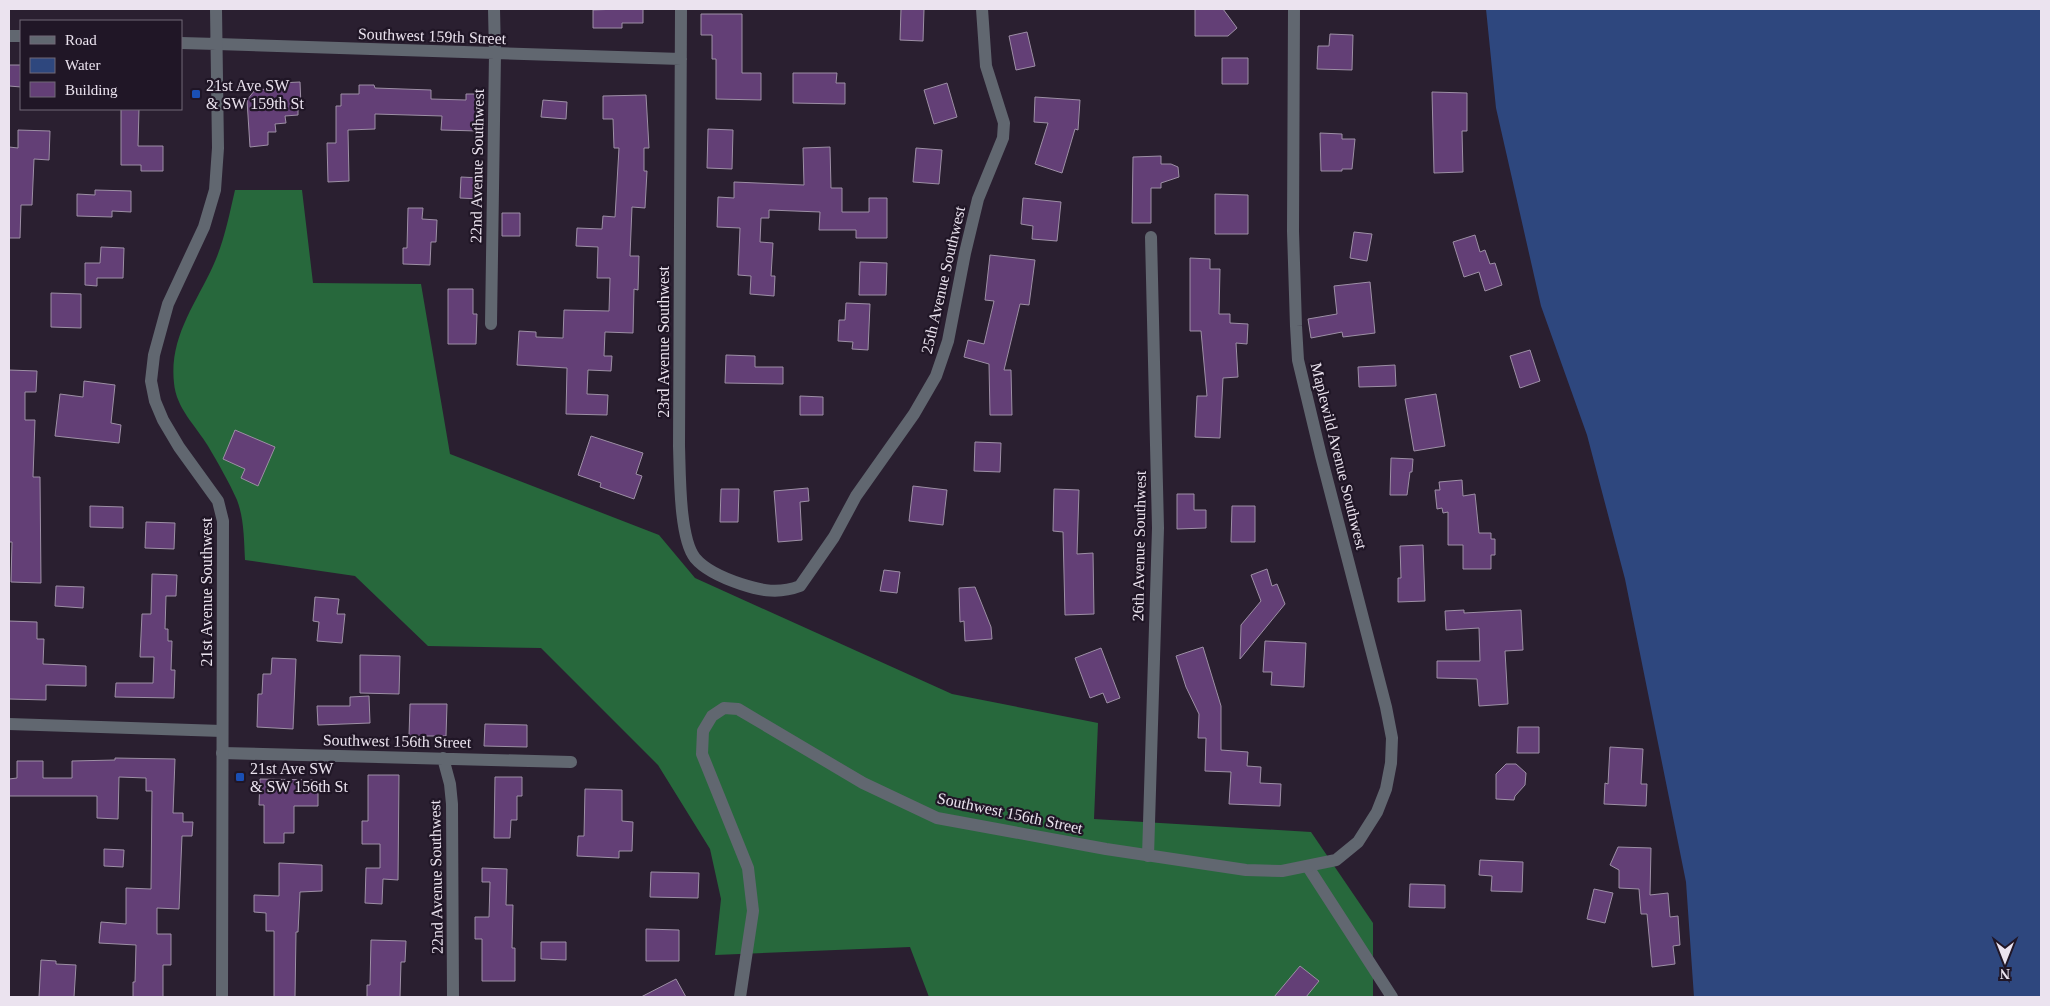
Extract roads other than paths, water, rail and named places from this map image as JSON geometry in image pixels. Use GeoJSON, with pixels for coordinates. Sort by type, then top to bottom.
{"type":"FeatureCollection","features":[{"type":"Feature","properties":{"kind":"street","name":"21st Avenue Southwest"},"geometry":{"type":"LineString","coordinates":[[216,9],[218,148],[215,190],[204,227],[168,304],[154,355],[151,381],[155,401],[163,420],[178,447],[213,494],[222,510],[222,997]]}},
{"type":"Feature","properties":{"kind":"street","name":"22nd Avenue Southwest"},"geometry":{"type":"LineString","coordinates":[[491,324],[494,9]]}},
{"type":"Feature","properties":{"kind":"street","name":"23rd Avenue Southwest"},"geometry":{"type":"LineString","coordinates":[[681,9],[679,446],[681,511],[687,538],[695,558],[704,566],[730,580],[757,589],[776,592],[800,586]]}},
{"type":"Feature","properties":{"kind":"street","name":"25th Avenue Southwest"},"geometry":{"type":"LineString","coordinates":[[800,586],[834,537],[856,496],[914,414],[936,376],[948,341],[965,253],[978,199],[1003,138],[1004,123],[986,66],[982,9]]}},
{"type":"Feature","properties":{"kind":"street","name":"Maplewild Avenue Southwest"},"geometry":{"type":"LineString","coordinates":[[1294,9],[1293,231],[1298,360],[1392,738],[1391,763],[1386,789],[1376,812],[1358,842],[1336,860],[1308,867]]}},
{"type":"Feature","properties":{"kind":"street","name":"Southwest 159th Street"},"geometry":{"type":"LineString","coordinates":[[182,43],[681,59]]}},
{"type":"Feature","properties":{"kind":"street","name":"26th Avenue Southwest"},"geometry":{"type":"LineString","coordinates":[[1148,856],[1158,528],[1151,237]]}},
{"type":"Feature","properties":{"kind":"street","name":"Southwest 156th Street"},"geometry":{"type":"LineString","coordinates":[[740,997],[753,911],[748,868],[702,754],[703,731],[712,716],[724,708],[738,710],[863,783],[937,818],[1148,856],[1246,870],[1282,871],[1308,867]]}},
{"type":"Feature","properties":{"kind":"street"},"geometry":{"type":"LineString","coordinates":[[9,724],[222,731]]}},
{"type":"Feature","properties":{"kind":"street","name":"Southwest 156th Street"},"geometry":{"type":"LineString","coordinates":[[222,753],[571,762]]}},
{"type":"Feature","properties":{"kind":"street","name":"22nd Avenue Southwest"},"geometry":{"type":"LineString","coordinates":[[443,758],[450,784],[452,804],[453,997]]}},
{"type":"Feature","properties":{"kind":"street"},"geometry":{"type":"LineString","coordinates":[[1308,867],[1392,997]]}},
{"type":"Feature","properties":{"kind":"water"},"geometry":{"type":"Polygon","coordinates":[[[1486,9],[2041,9],[2041,997],[1694,997],[1686,882],[1625,579],[1587,435],[1541,306],[1496,108],[1486,9]]]}},
{"type":"Feature","properties":{"kind":"place","name":"21st Ave SW & SW 159th St"},"geometry":{"type":"Point","coordinates":[196,94]}},
{"type":"Feature","properties":{"kind":"place","name":"21st Ave SW & SW 156th St"},"geometry":{"type":"Point","coordinates":[240,777]}}]}
